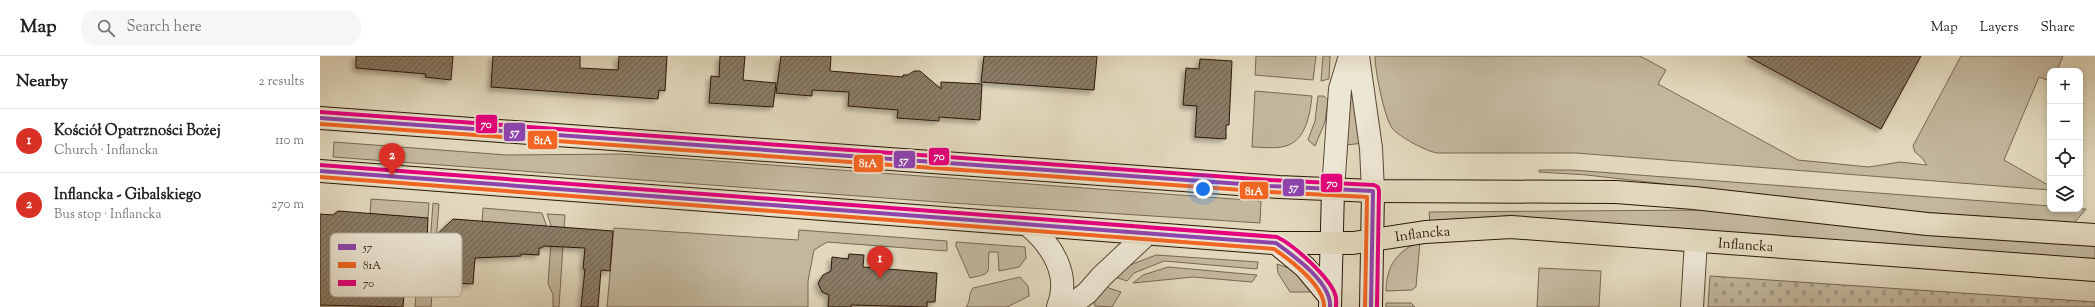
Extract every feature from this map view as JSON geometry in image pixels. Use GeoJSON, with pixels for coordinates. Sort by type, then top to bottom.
{"type":"FeatureCollection","features":[{"type":"Feature","properties":{"kind":"main road"},"geometry":{"type":"LineString","coordinates":[[320,118],[1333,190],[1637,194],[1927,224],[2095,234]]}},
{"type":"Feature","properties":{"kind":"main road","name":"Inflancka"},"geometry":{"type":"LineString","coordinates":[[320,171],[1276,243],[1332,244],[1425,232],[1511,227],[2095,270]]}},
{"type":"Feature","properties":{"kind":"street"},"geometry":{"type":"LineString","coordinates":[[1330,302],[1333,190],[1340,89],[1350,56]]}},
{"type":"Feature","properties":{"kind":"street"},"geometry":{"type":"LineString","coordinates":[[1358,56],[1371,148],[1373,191],[1371,307]]}},
{"type":"Feature","properties":{"kind":"street"},"geometry":{"type":"LineString","coordinates":[[1028,225],[1049,245],[1059,266],[1062,290],[1058,307]]}},
{"type":"Feature","properties":{"kind":"street"},"geometry":{"type":"LineString","coordinates":[[1068,307],[1087,293],[1106,272],[1146,234]]}},
{"type":"Feature","properties":{"kind":"street"},"geometry":{"type":"LineString","coordinates":[[1692,307],[1696,241]]}},
{"type":"Feature","properties":{"kind":"street"},"geometry":{"type":"LineString","coordinates":[[1276,243],[1305,267],[1330,302]]}},
{"type":"Feature","properties":{"kind":"green space"},"geometry":{"type":"Polygon","coordinates":[[[1256,56],[1316,56],[1313,80],[1255,75],[1256,56]]]}},
{"type":"Feature","properties":{"kind":"green space"},"geometry":{"type":"Polygon","coordinates":[[[1323,56],[1330,56],[1329,79],[1321,81],[1323,56]]]}},
{"type":"Feature","properties":{"kind":"green space"},"geometry":{"type":"Polygon","coordinates":[[[1375,56],[1640,56],[1666,70],[1658,84],[1798,160],[1869,167],[1900,162],[1927,165],[1915,152],[1913,146],[1961,56],[2063,56],[2058,68],[2047,68],[2047,80],[2039,77],[2004,160],[2047,184],[2047,190],[1576,153],[1437,153],[1426,150],[1413,143],[1395,132],[1392,128],[1380,93],[1375,56]]]}},
{"type":"Feature","properties":{"kind":"green space"},"geometry":{"type":"Polygon","coordinates":[[[1255,91],[1312,96],[1306,126],[1293,143],[1286,146],[1269,148],[1252,147],[1255,91]]]}},
{"type":"Feature","properties":{"kind":"green space"},"geometry":{"type":"Polygon","coordinates":[[[1354,94],[1364,143],[1346,145],[1350,98],[1354,94]]]}},
{"type":"Feature","properties":{"kind":"green space"},"geometry":{"type":"Polygon","coordinates":[[[1318,96],[1324,96],[1328,100],[1325,122],[1315,146],[1308,140],[1315,121],[1318,96]]]}},
{"type":"Feature","properties":{"kind":"green space"},"geometry":{"type":"Polygon","coordinates":[[[334,142],[507,155],[622,154],[1261,201],[1260,223],[952,203],[333,157],[334,142]]]}},
{"type":"Feature","properties":{"kind":"green space"},"geometry":{"type":"Polygon","coordinates":[[[1539,170],[1572,170],[2047,206],[2047,212],[2083,212],[2083,209],[2086,209],[2074,223],[1889,210],[1587,175],[1539,172],[1539,170]]]}},
{"type":"Feature","properties":{"kind":"green space"},"geometry":{"type":"Polygon","coordinates":[[[371,199],[429,203],[428,218],[370,214],[371,199]]]}},
{"type":"Feature","properties":{"kind":"green space"},"geometry":{"type":"Polygon","coordinates":[[[433,203],[439,204],[437,233],[431,233],[433,203]]]}},
{"type":"Feature","properties":{"kind":"green space"},"geometry":{"type":"Polygon","coordinates":[[[483,208],[542,213],[547,227],[482,222],[483,208]]]}},
{"type":"Feature","properties":{"kind":"green space"},"geometry":{"type":"Polygon","coordinates":[[[1706,210],[1906,233],[2095,245],[2095,260],[1517,217],[1430,221],[1429,212],[1706,210]]]}},
{"type":"Feature","properties":{"kind":"green space"},"geometry":{"type":"Polygon","coordinates":[[[547,214],[565,215],[559,307],[553,307],[553,294],[548,284],[552,228],[547,214]]]}},
{"type":"Feature","properties":{"kind":"green space"},"geometry":{"type":"Polygon","coordinates":[[[614,228],[798,240],[799,230],[947,241],[947,251],[827,242],[814,250],[808,281],[808,307],[607,307],[614,228]]]}},
{"type":"Feature","properties":{"kind":"green space"},"geometry":{"type":"Polygon","coordinates":[[[956,242],[1025,247],[1026,258],[1019,267],[999,271],[998,252],[989,252],[988,271],[983,275],[970,278],[956,246],[956,242]]]}},
{"type":"Feature","properties":{"kind":"green space"},"geometry":{"type":"Polygon","coordinates":[[[1420,242],[1416,287],[1412,290],[1386,291],[1388,274],[1394,260],[1412,245],[1420,242]]]}},
{"type":"Feature","properties":{"kind":"green space"},"geometry":{"type":"Polygon","coordinates":[[[1156,255],[1258,262],[1257,269],[1164,261],[1134,273],[1127,281],[1112,276],[1125,267],[1156,255]]]}},
{"type":"Feature","properties":{"kind":"green space"},"geometry":{"type":"Polygon","coordinates":[[[1277,264],[1294,270],[1311,292],[1290,292],[1278,273],[1277,264]]]}},
{"type":"Feature","properties":{"kind":"green space"},"geometry":{"type":"Polygon","coordinates":[[[1168,267],[1257,275],[1252,282],[1193,277],[1133,283],[1143,275],[1168,267]]]}},
{"type":"Feature","properties":{"kind":"green space"},"geometry":{"type":"Polygon","coordinates":[[[1539,268],[1601,271],[1599,307],[1537,307],[1539,268]]]}},
{"type":"Feature","properties":{"kind":"green space"},"geometry":{"type":"Polygon","coordinates":[[[1710,276],[2095,302],[2095,307],[1708,307],[1710,276]]]}},
{"type":"Feature","properties":{"kind":"green space"},"geometry":{"type":"Polygon","coordinates":[[[1020,277],[1028,286],[1029,296],[1007,307],[966,307],[973,288],[1020,277]]]}},
{"type":"Feature","properties":{"kind":"green space"},"geometry":{"type":"Polygon","coordinates":[[[1103,286],[1121,292],[1112,307],[1095,306],[1094,301],[1103,286]]]}},
{"type":"Feature","properties":{"kind":"green space"},"geometry":{"type":"Polygon","coordinates":[[[416,297],[432,297],[431,307],[415,307],[416,297]]]}},
{"type":"Feature","properties":{"kind":"green space"},"geometry":{"type":"Polygon","coordinates":[[[1386,303],[1411,303],[1415,307],[1386,307],[1386,303]]]}},
{"type":"Feature","properties":{"kind":"building"},"geometry":{"type":"Polygon","coordinates":[[[356,56],[453,56],[451,80],[425,77],[426,74],[356,68],[356,56]]]}},
{"type":"Feature","properties":{"kind":"building"},"geometry":{"type":"Polygon","coordinates":[[[493,56],[580,56],[580,68],[618,70],[619,56],[667,56],[665,91],[659,90],[658,99],[491,87],[493,56]]]}},
{"type":"Feature","properties":{"kind":"building"},"geometry":{"type":"Polygon","coordinates":[[[720,56],[745,56],[743,80],[776,83],[773,107],[709,103],[711,76],[719,77],[720,56]]]}},
{"type":"Feature","properties":{"kind":"building"},"geometry":{"type":"Polygon","coordinates":[[[781,56],[831,56],[830,71],[903,77],[903,75],[908,75],[914,71],[920,71],[941,89],[941,82],[982,84],[980,120],[939,117],[939,121],[897,118],[898,110],[848,106],[849,92],[812,90],[812,96],[776,93],[781,56]]]}},
{"type":"Feature","properties":{"kind":"building"},"geometry":{"type":"Polygon","coordinates":[[[984,56],[1097,56],[1094,90],[981,82],[984,56]]]}},
{"type":"Feature","properties":{"kind":"building"},"geometry":{"type":"Polygon","coordinates":[[[1747,56],[1921,56],[1881,129],[1747,56]]]}},
{"type":"Feature","properties":{"kind":"building"},"geometry":{"type":"Polygon","coordinates":[[[1200,59],[1232,61],[1229,125],[1226,125],[1226,139],[1195,137],[1197,106],[1183,105],[1186,68],[1199,69],[1200,59]]]}},
{"type":"Feature","properties":{"kind":"building"},"geometry":{"type":"Polygon","coordinates":[[[338,211],[428,218],[427,233],[330,233],[330,297],[404,297],[403,307],[320,305],[320,214],[333,215],[338,211]]]}},
{"type":"Feature","properties":{"kind":"building"},"geometry":{"type":"Polygon","coordinates":[[[453,219],[613,231],[610,271],[601,270],[598,307],[581,307],[585,269],[583,269],[585,248],[543,246],[542,248],[539,248],[539,255],[521,254],[521,256],[475,258],[473,284],[462,283],[462,233],[438,233],[453,219]]]}},
{"type":"Feature","properties":{"kind":"building"},"geometry":{"type":"Polygon","coordinates":[[[849,254],[864,255],[863,267],[937,273],[935,302],[927,302],[927,307],[851,305],[851,307],[828,307],[829,295],[822,292],[818,283],[823,275],[831,271],[832,257],[848,259],[849,254]]]}},
{"type":"Feature","properties":{"kind":"transit line","name":"70"},"geometry":{"type":"LineString","coordinates":[[320,112],[1270,180],[1374,185],[1378,187],[1379,191],[1377,307]]}},
{"type":"Feature","properties":{"kind":"transit line","name":"57"},"geometry":{"type":"LineString","coordinates":[[320,118],[1270,186],[1373,191],[1371,307]]}},
{"type":"Feature","properties":{"kind":"transit line","name":"81A"},"geometry":{"type":"LineString","coordinates":[[320,124],[1270,192],[1367,197],[1365,307]]}},
{"type":"Feature","properties":{"kind":"transit line","name":"70"},"geometry":{"type":"LineString","coordinates":[[320,165],[1277,237],[1301,254],[1326,279],[1336,296],[1336,307]]}},
{"type":"Feature","properties":{"kind":"transit line","name":"57"},"geometry":{"type":"LineString","coordinates":[[320,171],[1276,243],[1302,263],[1319,280],[1329,298],[1330,307]]}},
{"type":"Feature","properties":{"kind":"transit line","name":"81A"},"geometry":{"type":"LineString","coordinates":[[320,177],[1274,249],[1289,260],[1313,282],[1323,299],[1324,307]]}},
{"type":"Feature","properties":{"kind":"place","name":"Inflancka - Gibalskiego"},"geometry":{"type":"Point","coordinates":[392,176]}},
{"type":"Feature","properties":{"kind":"place","name":"Kościół Opatrzności Bożej"},"geometry":{"type":"Point","coordinates":[880,279]}}]}
